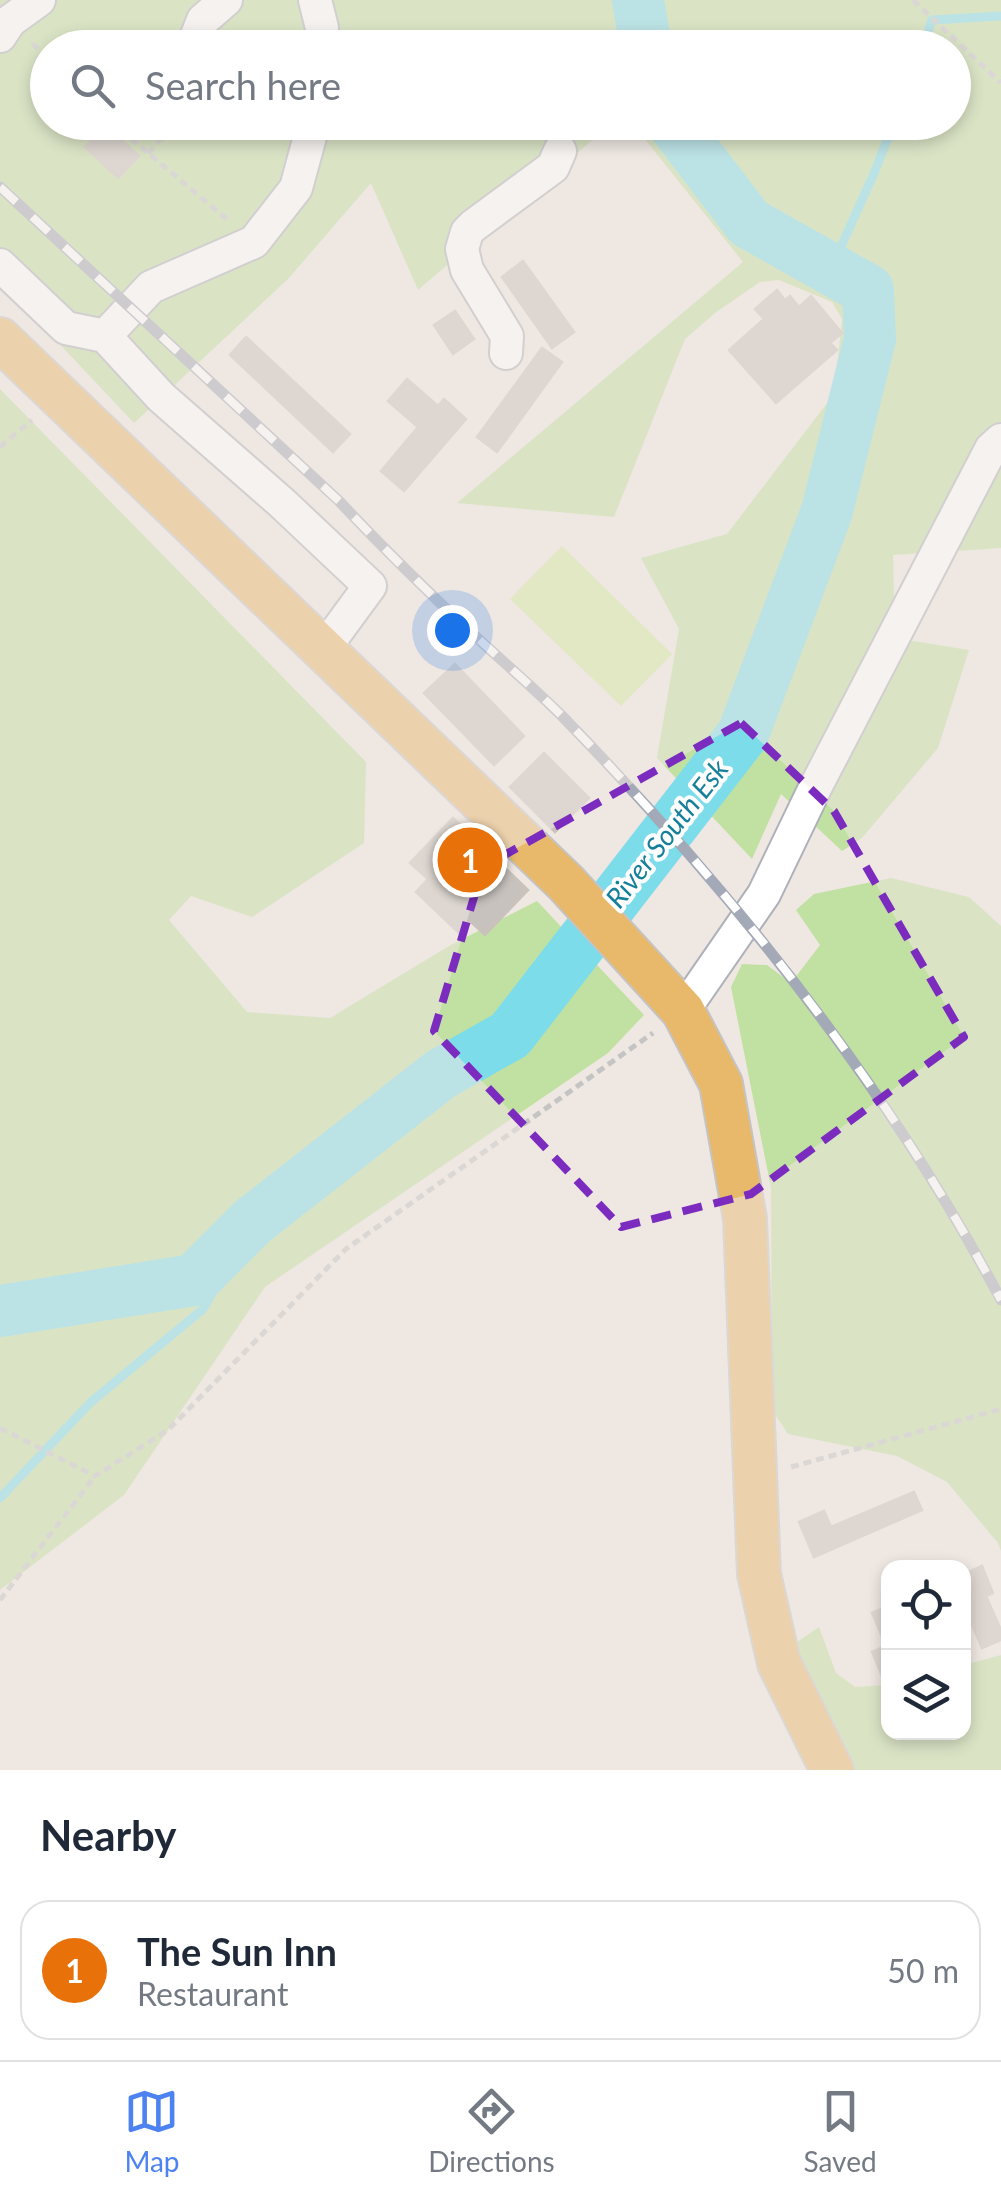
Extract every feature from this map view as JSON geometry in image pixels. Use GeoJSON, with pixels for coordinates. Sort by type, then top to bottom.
{"type":"FeatureCollection","features":[{"type":"Feature","properties":{"kind":"main road"},"geometry":{"type":"LineString","coordinates":[[0,339],[566,883],[684,1010],[721,1084],[744,1219],[759,1574],[779,1663],[832,1770]]}},
{"type":"Feature","properties":{"kind":"street"},"geometry":{"type":"LineString","coordinates":[[3,19],[39,0]]}},
{"type":"Feature","properties":{"kind":"street"},"geometry":{"type":"LineString","coordinates":[[199,30],[203,20],[226,0]]}},
{"type":"Feature","properties":{"kind":"street"},"geometry":{"type":"LineString","coordinates":[[315,0],[322,30]]}},
{"type":"Feature","properties":{"kind":"street"},"geometry":{"type":"LineString","coordinates":[[106,336],[151,288],[254,242],[296,188],[304,140]]}},
{"type":"Feature","properties":{"kind":"street"},"geometry":{"type":"LineString","coordinates":[[506,353],[507,336],[467,270],[462,249],[467,232],[553,167],[560,151]]}},
{"type":"Feature","properties":{"kind":"street"},"geometry":{"type":"LineString","coordinates":[[0,265],[66,328],[106,336],[160,397],[370,586],[323,650]]}},
{"type":"Feature","properties":{"kind":"street"},"geometry":{"type":"LineString","coordinates":[[684,1010],[764,894],[991,449],[1001,440]]}},
{"type":"Feature","properties":{"kind":"path"},"geometry":{"type":"LineString","coordinates":[[913,0],[945,30]]}},
{"type":"Feature","properties":{"kind":"path"},"geometry":{"type":"LineString","coordinates":[[971,55],[1001,83]]}},
{"type":"Feature","properties":{"kind":"path"},"geometry":{"type":"LineString","coordinates":[[133,140],[254,242]]}},
{"type":"Feature","properties":{"kind":"path"},"geometry":{"type":"LineString","coordinates":[[148,153],[160,140]]}},
{"type":"Feature","properties":{"kind":"path"},"geometry":{"type":"LineString","coordinates":[[0,447],[61,399]]}},
{"type":"Feature","properties":{"kind":"path"},"geometry":{"type":"LineString","coordinates":[[0,1600],[95,1476],[168,1430],[346,1249],[684,1010]]}},
{"type":"Feature","properties":{"kind":"path"},"geometry":{"type":"LineString","coordinates":[[755,1477],[1001,1409]]}},
{"type":"Feature","properties":{"kind":"path"},"geometry":{"type":"LineString","coordinates":[[0,1428],[95,1476]]}},
{"type":"Feature","properties":{"kind":"highlighted area"},"geometry":{"type":"Polygon","coordinates":[[[741,723],[834,811],[964,1037],[751,1194],[621,1227],[434,1031],[483,867],[741,723]]]}},
{"type":"Feature","properties":{"kind":"green space"},"geometry":{"type":"Polygon","coordinates":[[[0,0],[1001,0],[1001,548],[893,555],[895,638],[969,650],[938,748],[862,838],[842,851],[781,794],[752,859],[657,758],[679,629],[641,558],[727,534],[834,394],[842,319],[832,302],[779,280],[760,282],[685,339],[614,517],[457,503],[743,262],[646,140],[971,140],[971,30],[30,30],[30,140],[592,140],[418,290],[371,183],[288,279],[134,423],[0,281],[0,0]]]}},
{"type":"Feature","properties":{"kind":"green space"},"geometry":{"type":"Polygon","coordinates":[[[0,389],[366,762],[364,843],[252,917],[191,896],[169,920],[247,1012],[330,1018],[449,946],[537,901],[644,1015],[608,1053],[265,1287],[124,1495],[0,1590],[0,389]]]}},
{"type":"Feature","properties":{"kind":"green space"},"geometry":{"type":"Polygon","coordinates":[[[562,546],[672,654],[621,706],[510,599],[562,546]]]}},
{"type":"Feature","properties":{"kind":"green space"},"geometry":{"type":"Polygon","coordinates":[[[891,878],[969,897],[1001,926],[1001,1551],[947,1482],[897,1456],[788,1434],[772,1410],[771,1188],[731,987],[742,964],[767,965],[791,983],[820,945],[796,910],[814,894],[891,878]]]}},
{"type":"Feature","properties":{"kind":"green space"},"geometry":{"type":"Polygon","coordinates":[[[819,1627],[836,1673],[855,1687],[881,1685],[881,1740],[971,1740],[971,1663],[1001,1655],[1001,1770],[853,1770],[841,1738],[802,1670],[797,1642],[819,1627]]]}},
{"type":"Feature","properties":{"kind":"building"},"geometry":{"type":"Polygon","coordinates":[[[92,140],[122,140],[139,156],[118,178],[85,147],[92,140]]]}},
{"type":"Feature","properties":{"kind":"building"},"geometry":{"type":"Polygon","coordinates":[[[523,261],[574,332],[552,348],[502,277],[523,261]]]}},
{"type":"Feature","properties":{"kind":"building"},"geometry":{"type":"Polygon","coordinates":[[[777,290],[785,300],[790,296],[799,307],[811,296],[842,333],[830,343],[837,350],[776,403],[729,350],[764,319],[755,309],[777,290]]]}},
{"type":"Feature","properties":{"kind":"building"},"geometry":{"type":"Polygon","coordinates":[[[455,311],[474,339],[453,354],[434,325],[455,311]]]}},
{"type":"Feature","properties":{"kind":"building"},"geometry":{"type":"Polygon","coordinates":[[[246,337],[350,434],[333,452],[230,355],[246,337]]]}},
{"type":"Feature","properties":{"kind":"building"},"geometry":{"type":"Polygon","coordinates":[[[542,348],[562,362],[497,452],[477,437],[542,348]]]}},
{"type":"Feature","properties":{"kind":"building"},"geometry":{"type":"Polygon","coordinates":[[[407,379],[438,406],[444,399],[466,419],[404,491],[381,471],[418,427],[388,401],[407,379]]]}},
{"type":"Feature","properties":{"kind":"building"},"geometry":{"type":"Polygon","coordinates":[[[455,664],[524,736],[494,765],[424,693],[455,664]]]}},
{"type":"Feature","properties":{"kind":"building"},"geometry":{"type":"Polygon","coordinates":[[[544,753],[589,798],[555,832],[510,787],[544,753]]]}},
{"type":"Feature","properties":{"kind":"building"},"geometry":{"type":"Polygon","coordinates":[[[453,818],[528,890],[485,935],[471,922],[460,934],[416,892],[428,879],[410,863],[453,818]]]}},
{"type":"Feature","properties":{"kind":"building"},"geometry":{"type":"Polygon","coordinates":[[[914,1492],[922,1510],[814,1557],[799,1522],[824,1511],[831,1527],[914,1492]]]}},
{"type":"Feature","properties":{"kind":"building"},"geometry":{"type":"Polygon","coordinates":[[[982,1566],[993,1593],[986,1596],[1001,1630],[1001,1640],[982,1648],[971,1622],[971,1571],[982,1566]]]}},
{"type":"Feature","properties":{"kind":"building"},"geometry":{"type":"Polygon","coordinates":[[[881,1609],[881,1634],[872,1613],[881,1609]]]}},
{"type":"Feature","properties":{"kind":"building"},"geometry":{"type":"Polygon","coordinates":[[[881,1648],[881,1674],[872,1652],[881,1648]]]}},
{"type":"Feature","properties":{"kind":"waterway","name":"River South Esk"},"geometry":{"type":"LineString","coordinates":[[638,0],[643,30]]}},
{"type":"Feature","properties":{"kind":"waterway"},"geometry":{"type":"LineString","coordinates":[[928,30],[932,20],[1001,16]]}},
{"type":"Feature","properties":{"kind":"waterway","name":"River South Esk"},"geometry":{"type":"LineString","coordinates":[[0,1311],[194,1280],[253,1221],[441,1074],[510,1035],[743,734],[827,511],[870,339],[868,290],[749,223],[686,140]]}},
{"type":"Feature","properties":{"kind":"waterway"},"geometry":{"type":"LineString","coordinates":[[831,269],[887,140]]}},
{"type":"Feature","properties":{"kind":"waterway"},"geometry":{"type":"LineString","coordinates":[[0,1498],[91,1402],[203,1309],[253,1221]]}},
{"type":"Feature","properties":{"kind":"railway"},"geometry":{"type":"LineString","coordinates":[[0,187],[339,501],[625,782],[746,921],[857,1066],[908,1142],[1001,1300]]}},
{"type":"Feature","properties":{"kind":"place","name":"The Sun Inn"},"geometry":{"type":"Point","coordinates":[470,860]}}]}
